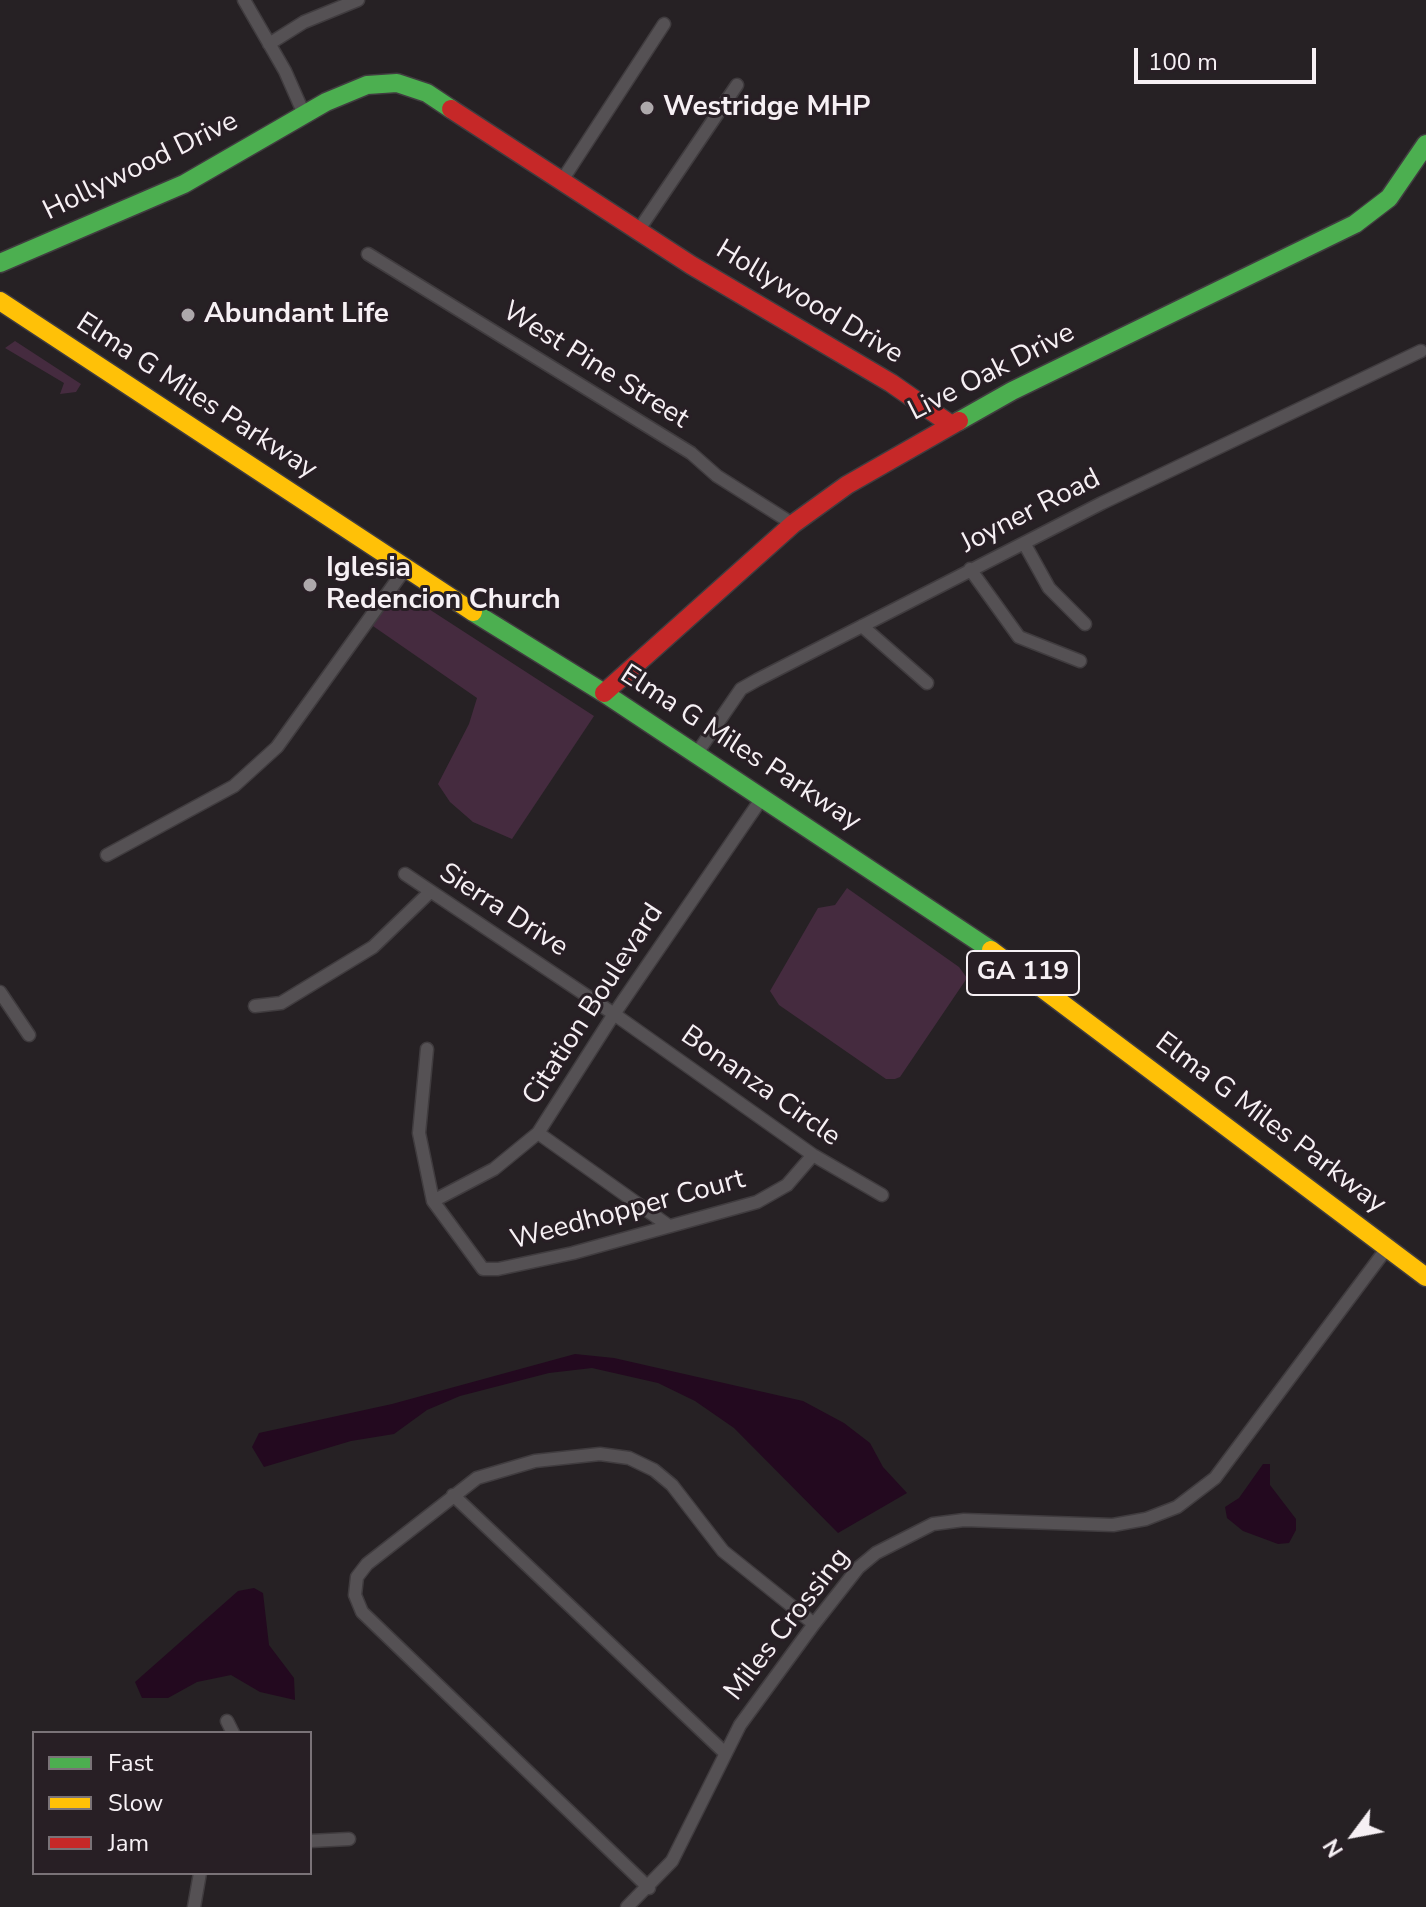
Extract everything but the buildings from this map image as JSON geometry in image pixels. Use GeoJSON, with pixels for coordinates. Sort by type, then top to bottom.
{"type":"FeatureCollection","features":[{"type":"Feature","properties":{"kind":"street"},"geometry":{"type":"LineString","coordinates":[[244,0],[304,114]]}},
{"type":"Feature","properties":{"kind":"street"},"geometry":{"type":"LineString","coordinates":[[269,44],[304,22],[358,0]]}},
{"type":"Feature","properties":{"kind":"street"},"geometry":{"type":"LineString","coordinates":[[561,182],[664,24]]}},
{"type":"Feature","properties":{"kind":"street","name":"Hollywood Drive"},"geometry":{"type":"LineString","coordinates":[[0,263],[184,184],[304,114],[367,85],[397,83],[427,93],[638,231],[891,383],[950,424]]}},
{"type":"Feature","properties":{"kind":"street"},"geometry":{"type":"LineString","coordinates":[[638,231],[737,85]]}},
{"type":"Feature","properties":{"kind":"street","name":"Live Oak Drive"},"geometry":{"type":"LineString","coordinates":[[604,693],[793,524],[847,485],[950,424],[1355,224],[1387,201],[1420,165],[1426,144]]}},
{"type":"Feature","properties":{"kind":"street","name":"West Pine Street"},"geometry":{"type":"LineString","coordinates":[[368,254],[691,453],[717,476],[793,524]]}},
{"type":"Feature","properties":{"kind":"street","name":"Elma G Miles Parkway"},"geometry":{"type":"LineString","coordinates":[[0,301],[405,569],[604,693],[1074,1009],[1426,1277]]}},
{"type":"Feature","properties":{"kind":"street","name":"Joyner Road"},"geometry":{"type":"LineString","coordinates":[[695,756],[741,689],[970,569],[1421,351]]}},
{"type":"Feature","properties":{"kind":"street"},"geometry":{"type":"LineString","coordinates":[[1024,543],[1049,588],[1085,624]]}},
{"type":"Feature","properties":{"kind":"street"},"geometry":{"type":"LineString","coordinates":[[107,855],[234,786],[277,747],[405,569]]}},
{"type":"Feature","properties":{"kind":"street"},"geometry":{"type":"LineString","coordinates":[[970,569],[1019,637],[1080,661]]}},
{"type":"Feature","properties":{"kind":"street"},"geometry":{"type":"LineString","coordinates":[[862,626],[927,683]]}},
{"type":"Feature","properties":{"kind":"street","name":"Citation Boulevard"},"geometry":{"type":"LineString","coordinates":[[433,1201],[503,1163],[538,1133],[614,1014],[762,798]]}},
{"type":"Feature","properties":{"kind":"street","name":"Sierra Drive"},"geometry":{"type":"LineString","coordinates":[[405,874],[614,1014]]}},
{"type":"Feature","properties":{"kind":"street"},"geometry":{"type":"LineString","coordinates":[[255,1006],[281,1003],[373,947],[430,892]]}},
{"type":"Feature","properties":{"kind":"street"},"geometry":{"type":"LineString","coordinates":[[0,992],[29,1035]]}},
{"type":"Feature","properties":{"kind":"street","name":"Bonanza Circle"},"geometry":{"type":"LineString","coordinates":[[614,1014],[813,1155],[882,1195]]}},
{"type":"Feature","properties":{"kind":"street","name":"Weedhopper Court"},"geometry":{"type":"LineString","coordinates":[[427,1049],[419,1133],[433,1201],[483,1269],[498,1269],[573,1253],[773,1195],[787,1185],[813,1155]]}},
{"type":"Feature","properties":{"kind":"street"},"geometry":{"type":"LineString","coordinates":[[538,1133],[669,1226]]}},
{"type":"Feature","properties":{"kind":"street","name":"Miles Crossing"},"geometry":{"type":"LineString","coordinates":[[627,1907],[649,1888],[672,1861],[724,1752],[814,1624],[858,1568],[876,1553],[933,1524],[964,1520],[1113,1525],[1146,1519],[1197,1495],[1235,1452],[1387,1248]]}},
{"type":"Feature","properties":{"kind":"street"},"geometry":{"type":"LineString","coordinates":[[649,1888],[362,1612],[355,1595],[357,1577],[367,1564],[477,1478],[535,1461],[576,1454],[629,1458],[654,1470],[672,1485],[723,1551],[814,1624]]}},
{"type":"Feature","properties":{"kind":"street"},"geometry":{"type":"LineString","coordinates":[[453,1495],[724,1752]]}},
{"type":"Feature","properties":{"kind":"street"},"geometry":{"type":"LineString","coordinates":[[312,1841],[349,1839]]}},
{"type":"Feature","properties":{"kind":"street"},"geometry":{"type":"LineString","coordinates":[[194,1907],[200,1875]]}},
{"type":"Feature","properties":{"kind":"shaded area"},"geometry":{"type":"Polygon","coordinates":[[[15,341],[81,384],[76,392],[60,394],[64,383],[5,348],[15,341]]]}},
{"type":"Feature","properties":{"kind":"shaded area"},"geometry":{"type":"Polygon","coordinates":[[[398,589],[594,716],[512,839],[473,822],[450,802],[438,784],[469,724],[477,698],[370,624],[398,589]]]}},
{"type":"Feature","properties":{"kind":"shaded area"},"geometry":{"type":"Polygon","coordinates":[[[847,888],[959,967],[967,978],[900,1077],[895,1079],[886,1079],[779,1005],[770,991],[818,908],[835,905],[847,888]]]}},
{"type":"Feature","properties":{"kind":"shaded area"},"geometry":{"type":"Polygon","coordinates":[[[575,1354],[614,1358],[803,1401],[844,1423],[870,1443],[883,1467],[907,1493],[838,1533],[734,1428],[695,1401],[658,1383],[592,1368],[549,1373],[460,1396],[427,1410],[394,1434],[351,1441],[264,1467],[252,1447],[259,1433],[392,1404],[575,1354]]]}},
{"type":"Feature","properties":{"kind":"shaded area"},"geometry":{"type":"Polygon","coordinates":[[[1263,1464],[1270,1464],[1270,1485],[1296,1519],[1296,1530],[1289,1543],[1278,1544],[1243,1531],[1227,1518],[1225,1507],[1239,1498],[1263,1464]]]}},
{"type":"Feature","properties":{"kind":"shaded area"},"geometry":{"type":"Polygon","coordinates":[[[254,1588],[263,1593],[269,1645],[294,1678],[295,1700],[260,1692],[231,1675],[197,1682],[168,1698],[142,1698],[135,1682],[238,1591],[254,1588]]]}},
{"type":"Feature","properties":{"kind":"traffic: fast"},"geometry":{"type":"LineString","coordinates":[[0,263],[184,184],[326,102],[367,85],[397,83],[427,93],[451,109]]}},
{"type":"Feature","properties":{"kind":"traffic: fast"},"geometry":{"type":"LineString","coordinates":[[959,421],[1012,391],[1355,224],[1389,198],[1426,144]]}},
{"type":"Feature","properties":{"kind":"traffic: fast"},"geometry":{"type":"LineString","coordinates":[[473,612],[604,693],[991,950]]}},
{"type":"Feature","properties":{"kind":"traffic: slow"},"geometry":{"type":"LineString","coordinates":[[0,301],[473,612]]}},
{"type":"Feature","properties":{"kind":"traffic: slow"},"geometry":{"type":"LineString","coordinates":[[991,950],[1426,1277]]}},
{"type":"Feature","properties":{"kind":"traffic: jam"},"geometry":{"type":"LineString","coordinates":[[451,109],[691,265],[891,383],[950,424]]}},
{"type":"Feature","properties":{"kind":"traffic: jam"},"geometry":{"type":"LineString","coordinates":[[604,693],[793,524],[847,485],[959,421]]}},
{"type":"Feature","properties":{"kind":"place","name":"Westridge MHP"},"geometry":{"type":"Point","coordinates":[647,108]}},
{"type":"Feature","properties":{"kind":"place","name":"Abundant Life"},"geometry":{"type":"Point","coordinates":[188,315]}},
{"type":"Feature","properties":{"kind":"place","name":"Iglesia Redencion Church"},"geometry":{"type":"Point","coordinates":[310,585]}}]}
